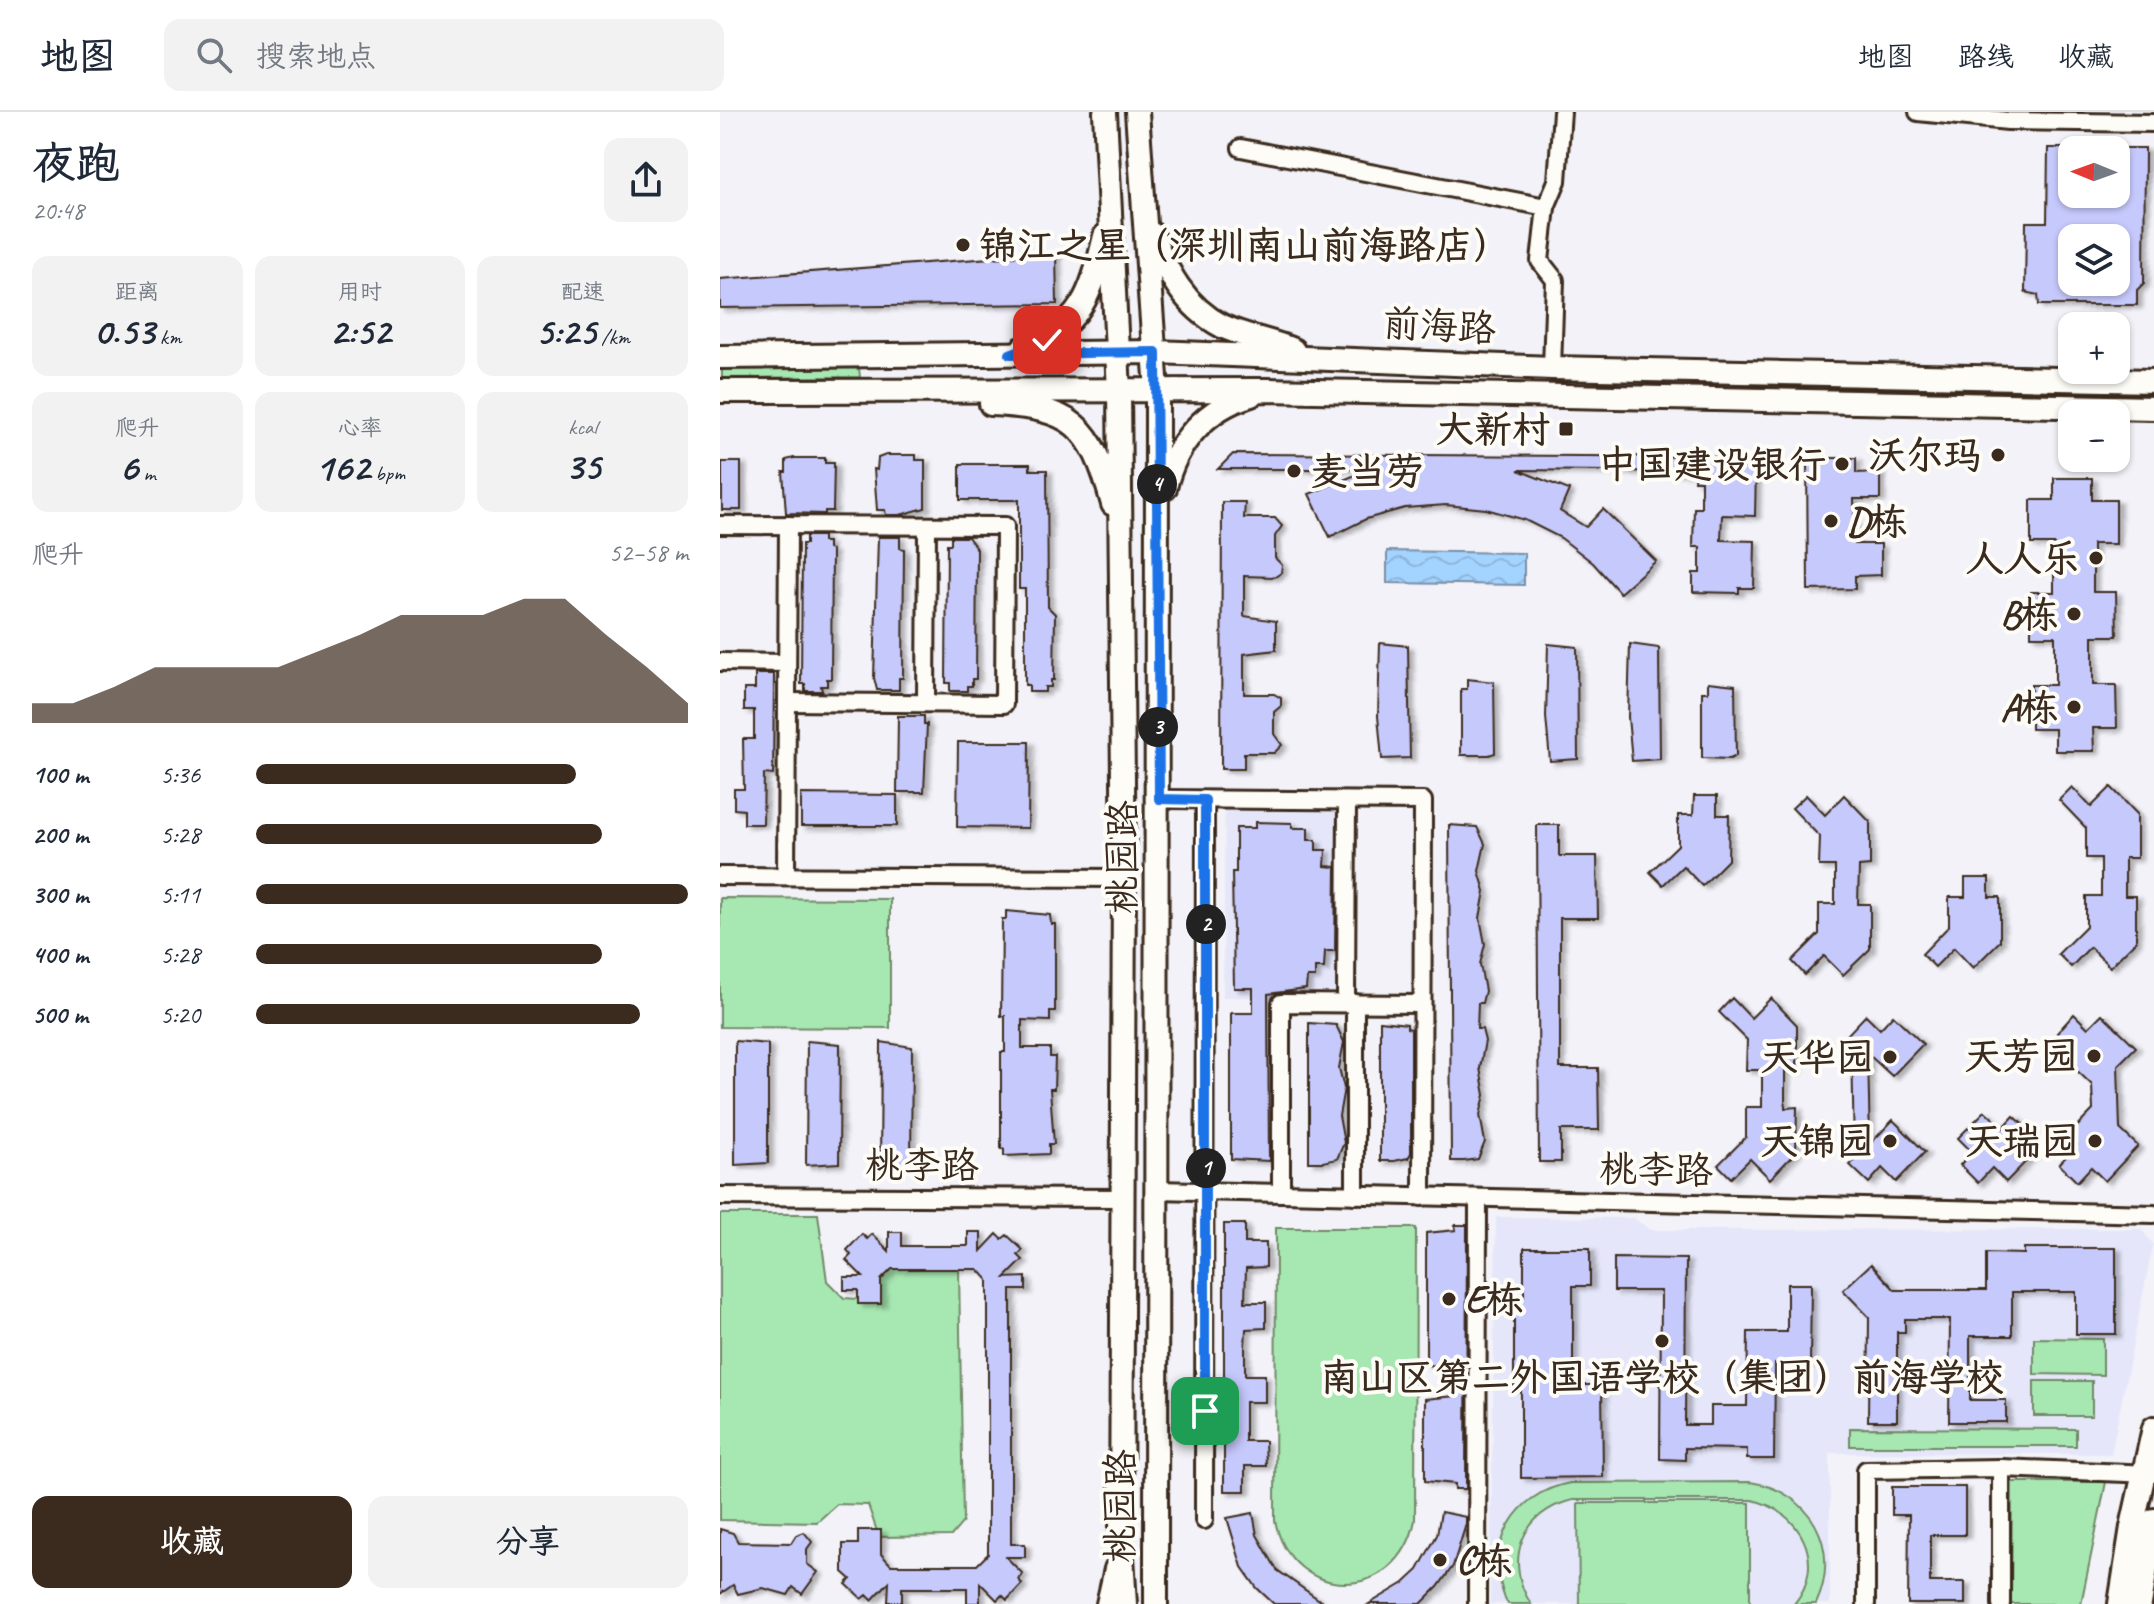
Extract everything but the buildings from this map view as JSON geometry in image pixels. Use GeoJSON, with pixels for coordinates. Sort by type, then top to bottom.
{"type":"FeatureCollection","features":[{"type":"Feature","properties":{"kind":"main road","name":"桃园路"},"geometry":{"type":"LineString","coordinates":[[1105,112],[1118,352],[1121,540],[1124,878],[1121,1541],[1125,1604]]}},
{"type":"Feature","properties":{"kind":"main road","name":"桃园路"},"geometry":{"type":"LineString","coordinates":[[1137,112],[1157,391],[1156,1604]]}},
{"type":"Feature","properties":{"kind":"main road"},"geometry":{"type":"LineString","coordinates":[[1142,207],[1169,275],[1197,308],[1221,325],[1309,357]]}},
{"type":"Feature","properties":{"kind":"main road"},"geometry":{"type":"LineString","coordinates":[[1010,354],[1047,340],[1078,313],[1089,294],[1110,217]]}},
{"type":"Feature","properties":{"kind":"main road","name":"前海路"},"geometry":{"type":"LineString","coordinates":[[720,357],[1156,352],[1552,368],[2154,381]]}},
{"type":"Feature","properties":{"kind":"main road"},"geometry":{"type":"LineString","coordinates":[[895,389],[978,404],[1030,406],[1066,416],[1091,444],[1103,471],[1121,540]]}},
{"type":"Feature","properties":{"kind":"main road"},"geometry":{"type":"LineString","coordinates":[[1157,536],[1169,469],[1188,435],[1225,405],[1266,390]]}},
{"type":"Feature","properties":{"kind":"main road","name":"前海路"},"geometry":{"type":"LineString","coordinates":[[720,391],[1266,390],[2154,408]]}},
{"type":"Feature","properties":{"kind":"main road"},"geometry":{"type":"LineString","coordinates":[[2119,1598],[2149,1474],[2154,1428]]}},
{"type":"Feature","properties":{"kind":"main road"},"geometry":{"type":"LineString","coordinates":[[2140,1604],[2154,1520]]}},
{"type":"Feature","properties":{"kind":"main road"},"geometry":{"type":"LineString","coordinates":[[1108,1604],[1121,1541]]}},
{"type":"Feature","properties":{"kind":"street"},"geometry":{"type":"LineString","coordinates":[[1552,368],[1555,280],[1540,261],[1546,207],[1557,181],[1562,112]]}},
{"type":"Feature","properties":{"kind":"street"},"geometry":{"type":"LineString","coordinates":[[1918,112],[2008,121],[2154,123]]}},
{"type":"Feature","properties":{"kind":"street"},"geometry":{"type":"LineString","coordinates":[[1241,148],[1546,207]]}},
{"type":"Feature","properties":{"kind":"street"},"geometry":{"type":"LineString","coordinates":[[720,525],[1005,526],[1004,704],[787,702]]}},
{"type":"Feature","properties":{"kind":"street"},"geometry":{"type":"LineString","coordinates":[[786,876],[788,525]]}},
{"type":"Feature","properties":{"kind":"street"},"geometry":{"type":"LineString","coordinates":[[926,703],[927,526]]}},
{"type":"Feature","properties":{"kind":"street"},"geometry":{"type":"LineString","coordinates":[[720,662],[787,663]]}},
{"type":"Feature","properties":{"kind":"street"},"geometry":{"type":"LineString","coordinates":[[1159,799],[1423,801],[1422,1197]]}},
{"type":"Feature","properties":{"kind":"street"},"geometry":{"type":"LineString","coordinates":[[1204,1520],[1205,800]]}},
{"type":"Feature","properties":{"kind":"street"},"geometry":{"type":"LineString","coordinates":[[1347,801],[1355,1195]]}},
{"type":"Feature","properties":{"kind":"street"},"geometry":{"type":"LineString","coordinates":[[720,876],[1124,878]]}},
{"type":"Feature","properties":{"kind":"street"},"geometry":{"type":"LineString","coordinates":[[1281,1193],[1281,1003],[1422,1004]]}},
{"type":"Feature","properties":{"kind":"street","name":"桃李路"},"geometry":{"type":"LineString","coordinates":[[1156,1190],[2154,1214]]}},
{"type":"Feature","properties":{"kind":"street","name":"桃李路"},"geometry":{"type":"LineString","coordinates":[[720,1196],[1123,1198]]}},
{"type":"Feature","properties":{"kind":"street"},"geometry":{"type":"LineString","coordinates":[[1477,1604],[1478,1198]]}},
{"type":"Feature","properties":{"kind":"street"},"geometry":{"type":"LineString","coordinates":[[1866,1604],[1866,1470],[2001,1468],[2149,1474]]}},
{"type":"Feature","properties":{"kind":"street"},"geometry":{"type":"LineString","coordinates":[[2001,1468],[2001,1604]]}},
{"type":"Feature","properties":{"kind":"shaded area"},"geometry":{"type":"Polygon","coordinates":[[[1225,789],[1357,791],[1355,998],[1223,997],[1225,789]]]}},
{"type":"Feature","properties":{"kind":"shaded area","name":"南山区第二外国语学校（集团）前海学校"},"geometry":{"type":"Polygon","coordinates":[[[1496,1217],[1633,1218],[1651,1230],[2141,1229],[2153,1244],[2111,1454],[1830,1453],[1830,1604],[1490,1604],[1496,1217]]]}},
{"type":"Feature","properties":{"kind":"green space"},"geometry":{"type":"Polygon","coordinates":[[[859,368],[860,377],[722,378],[722,369],[859,368]]]}},
{"type":"Feature","properties":{"kind":"green space"},"geometry":{"type":"Polygon","coordinates":[[[720,898],[890,899],[890,1028],[720,1027],[720,898]]]}},
{"type":"Feature","properties":{"kind":"green space"},"geometry":{"type":"Polygon","coordinates":[[[720,1214],[818,1214],[827,1281],[844,1298],[872,1300],[880,1260],[959,1268],[963,1522],[951,1536],[879,1537],[868,1505],[837,1504],[817,1522],[720,1520],[720,1214]]]}},
{"type":"Feature","properties":{"kind":"green space"},"geometry":{"type":"Polygon","coordinates":[[[1276,1228],[1416,1228],[1415,1520],[1405,1548],[1389,1567],[1368,1579],[1345,1583],[1322,1579],[1301,1567],[1285,1548],[1275,1520],[1276,1228]]]}},
{"type":"Feature","properties":{"kind":"green space"},"geometry":{"type":"Polygon","coordinates":[[[2034,1338],[2103,1339],[2103,1375],[2034,1374],[2034,1338]]]}},
{"type":"Feature","properties":{"kind":"green space"},"geometry":{"type":"Polygon","coordinates":[[[2034,1381],[2092,1381],[2092,1416],[2034,1416],[2034,1381]]]}},
{"type":"Feature","properties":{"kind":"green space"},"geometry":{"type":"Polygon","coordinates":[[[1850,1428],[2076,1429],[2076,1446],[1850,1446],[1850,1428]]]}},
{"type":"Feature","properties":{"kind":"green space"},"geometry":{"type":"Polygon","coordinates":[[[1750,1482],[1790,1497],[1816,1525],[1823,1543],[1825,1563],[1816,1604],[1794,1604],[1809,1572],[1804,1540],[1784,1515],[1752,1500],[1573,1500],[1555,1506],[1530,1526],[1522,1540],[1519,1571],[1531,1604],[1508,1604],[1505,1599],[1499,1560],[1502,1541],[1509,1524],[1520,1510],[1550,1489],[1570,1483],[1750,1482]]]}},
{"type":"Feature","properties":{"kind":"green space"},"geometry":{"type":"Polygon","coordinates":[[[2012,1482],[2106,1482],[2081,1604],[2011,1604],[2012,1482]]]}},
{"type":"Feature","properties":{"kind":"green space"},"geometry":{"type":"Polygon","coordinates":[[[1578,1503],[1750,1503],[1750,1604],[1579,1604],[1578,1503]]]}},
{"type":"Feature","properties":{"kind":"water"},"geometry":{"type":"Polygon","coordinates":[[[1387,551],[1524,553],[1524,585],[1387,583],[1387,551]]]}},
{"type":"Feature","properties":{"kind":"place","name":"锦江之星（深圳南山前海路店）"},"geometry":{"type":"Point","coordinates":[963,245]}},
{"type":"Feature","properties":{"kind":"place","name":"大新村"},"geometry":{"type":"Point","coordinates":[1566,429]}},
{"type":"Feature","properties":{"kind":"place","name":"沃尔玛"},"geometry":{"type":"Point","coordinates":[1998,455]}},
{"type":"Feature","properties":{"kind":"place","name":"中国建设银行"},"geometry":{"type":"Point","coordinates":[1842,464]}},
{"type":"Feature","properties":{"kind":"place","name":"麦当劳"},"geometry":{"type":"Point","coordinates":[1294,471]}},
{"type":"Feature","properties":{"kind":"place","name":"D栋"},"geometry":{"type":"Point","coordinates":[1831,521]}},
{"type":"Feature","properties":{"kind":"place","name":"人人乐"},"geometry":{"type":"Point","coordinates":[2096,558]}},
{"type":"Feature","properties":{"kind":"place","name":"B栋"},"geometry":{"type":"Point","coordinates":[2074,614]}},
{"type":"Feature","properties":{"kind":"place","name":"A栋"},"geometry":{"type":"Point","coordinates":[2074,707]}},
{"type":"Feature","properties":{"kind":"place","name":"天芳园"},"geometry":{"type":"Point","coordinates":[2094,1056]}},
{"type":"Feature","properties":{"kind":"place","name":"天华园"},"geometry":{"type":"Point","coordinates":[1890,1057]}},
{"type":"Feature","properties":{"kind":"place","name":"天锦园"},"geometry":{"type":"Point","coordinates":[1890,1141]}},
{"type":"Feature","properties":{"kind":"place","name":"天瑞园"},"geometry":{"type":"Point","coordinates":[2095,1141]}},
{"type":"Feature","properties":{"kind":"place","name":"E栋"},"geometry":{"type":"Point","coordinates":[1449,1299]}},
{"type":"Feature","properties":{"kind":"place","name":"南山区第二外国语学校（集团）前海学校"},"geometry":{"type":"Point","coordinates":[1662,1341]}},
{"type":"Feature","properties":{"kind":"place","name":"C栋"},"geometry":{"type":"Point","coordinates":[1440,1560]}},
{"type":"Feature","properties":{"kind":"route"},"geometry":{"type":"LineString","coordinates":[[1047,340],[1010,354],[1156,352],[1159,799],[1205,800],[1205,1411]]}}]}
